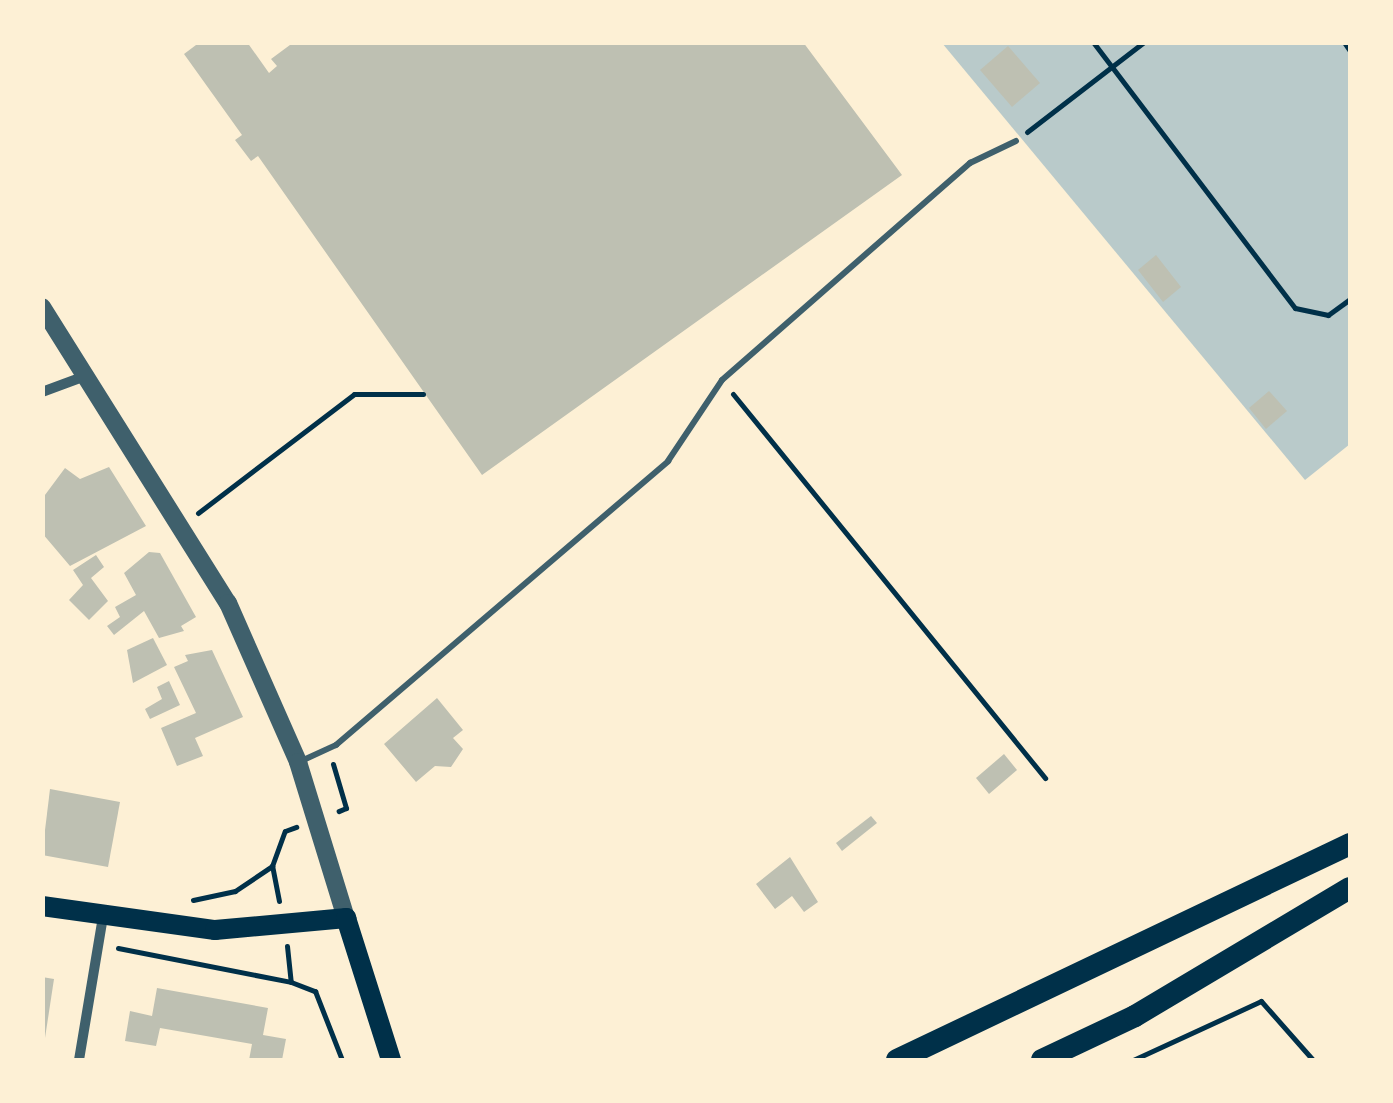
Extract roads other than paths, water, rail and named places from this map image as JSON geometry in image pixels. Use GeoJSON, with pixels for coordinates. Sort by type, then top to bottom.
{"type":"FeatureCollection","features":[{"type":"Feature","properties":{"kind":"highway"},"geometry":{"type":"LineString","coordinates":[[897,1060],[1350,844]]}},
{"type":"Feature","properties":{"kind":"highway"},"geometry":{"type":"LineString","coordinates":[[1042,1060],[1135,1016],[1350,888]]}},
{"type":"Feature","properties":{"kind":"main road"},"geometry":{"type":"LineString","coordinates":[[42,906],[215,930],[346,918],[391,1060]]}},
{"type":"Feature","properties":{"kind":"street"},"geometry":{"type":"LineString","coordinates":[[42,307],[90,374],[184,524],[228,603],[298,762],[346,918]]}},
{"type":"Feature","properties":{"kind":"street"},"geometry":{"type":"LineString","coordinates":[[42,392],[90,374]]}},
{"type":"Feature","properties":{"kind":"street"},"geometry":{"type":"LineString","coordinates":[[79,1060],[103,917]]}},
{"type":"Feature","properties":{"kind":"lane"},"geometry":{"type":"LineString","coordinates":[[298,762],[336,745],[668,461],[722,380],[970,163],[1016,141]]}}]}
